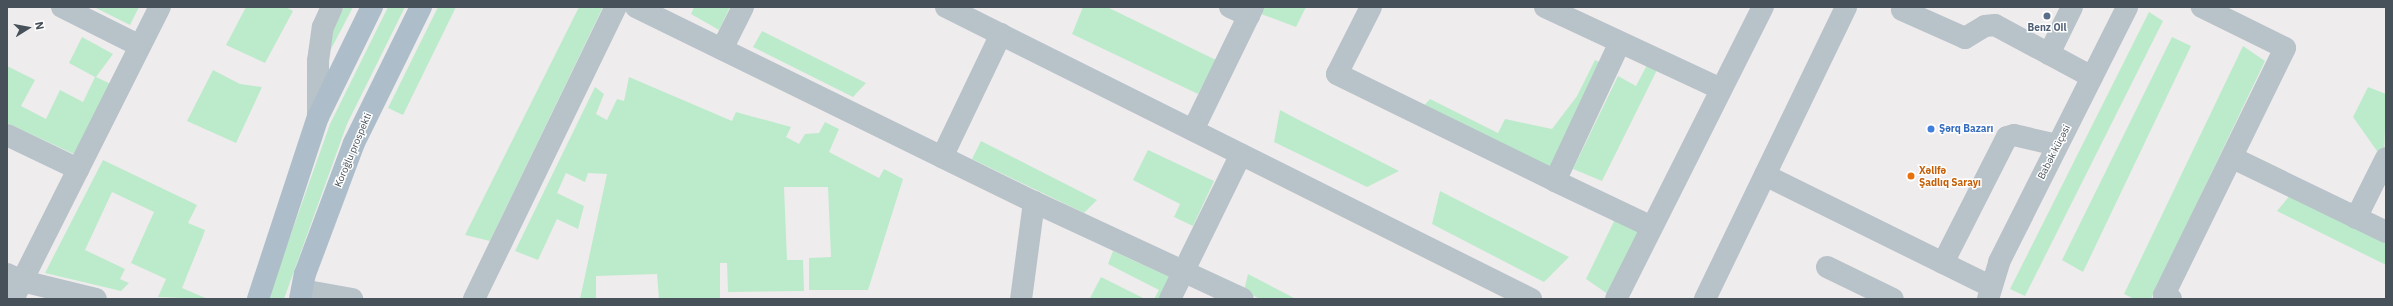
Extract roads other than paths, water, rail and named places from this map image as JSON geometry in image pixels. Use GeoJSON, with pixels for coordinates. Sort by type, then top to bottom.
{"type":"FeatureCollection","features":[{"type":"Feature","properties":{"kind":"main road"},"geometry":{"type":"LineString","coordinates":[[258,299],[318,118],[372,7]]}},
{"type":"Feature","properties":{"kind":"main road","name":"Koroğlu prospekti"},"geometry":{"type":"LineString","coordinates":[[301,295],[354,143],[421,7]]}},
{"type":"Feature","properties":{"kind":"street"},"geometry":{"type":"LineString","coordinates":[[62,7],[140,46]]}},
{"type":"Feature","properties":{"kind":"street"},"geometry":{"type":"LineString","coordinates":[[96,299],[14,284],[78,169],[160,7]]}},
{"type":"Feature","properties":{"kind":"street"},"geometry":{"type":"LineString","coordinates":[[318,118],[318,62],[323,27],[332,7]]}},
{"type":"Feature","properties":{"kind":"street"},"geometry":{"type":"LineString","coordinates":[[474,299],[616,7]]}},
{"type":"Feature","properties":{"kind":"street"},"geometry":{"type":"LineString","coordinates":[[636,7],[1034,202],[1242,299]]}},
{"type":"Feature","properties":{"kind":"street"},"geometry":{"type":"LineString","coordinates":[[722,49],[743,7]]}},
{"type":"Feature","properties":{"kind":"street"},"geometry":{"type":"LineString","coordinates":[[946,7],[1531,299]]}},
{"type":"Feature","properties":{"kind":"street"},"geometry":{"type":"LineString","coordinates":[[1193,130],[1251,12],[1230,7]]}},
{"type":"Feature","properties":{"kind":"street"},"geometry":{"type":"LineString","coordinates":[[1371,7],[1337,74],[1652,227]]}},
{"type":"Feature","properties":{"kind":"street"},"geometry":{"type":"LineString","coordinates":[[1545,7],[1721,90]]}},
{"type":"Feature","properties":{"kind":"street"},"geometry":{"type":"LineString","coordinates":[[1616,299],[1763,7]]}},
{"type":"Feature","properties":{"kind":"street"},"geometry":{"type":"LineString","coordinates":[[1705,299],[1846,7]]}},
{"type":"Feature","properties":{"kind":"street"},"geometry":{"type":"LineString","coordinates":[[2049,54],[2072,7]]}},
{"type":"Feature","properties":{"kind":"street","name":"Babək küçəsi"},"geometry":{"type":"LineString","coordinates":[[1989,292],[2058,145],[2127,7]]}},
{"type":"Feature","properties":{"kind":"street"},"geometry":{"type":"LineString","coordinates":[[2171,299],[2164,295],[2233,158],[2285,48],[2202,7]]}},
{"type":"Feature","properties":{"kind":"street"},"geometry":{"type":"LineString","coordinates":[[1902,10],[1965,38],[1985,26],[1995,25],[2092,77]]}},
{"type":"Feature","properties":{"kind":"street"},"geometry":{"type":"LineString","coordinates":[[942,157],[1000,34]]}},
{"type":"Feature","properties":{"kind":"street"},"geometry":{"type":"LineString","coordinates":[[1555,180],[1620,42]]}},
{"type":"Feature","properties":{"kind":"street"},"geometry":{"type":"LineString","coordinates":[[7,135],[78,169]]}},
{"type":"Feature","properties":{"kind":"street"},"geometry":{"type":"LineString","coordinates":[[1944,263],[2007,137],[2014,135],[2058,145]]}},
{"type":"Feature","properties":{"kind":"street"},"geometry":{"type":"LineString","coordinates":[[1170,299],[1241,154]]}},
{"type":"Feature","properties":{"kind":"street"},"geometry":{"type":"LineString","coordinates":[[2233,158],[2386,232]]}},
{"type":"Feature","properties":{"kind":"street"},"geometry":{"type":"LineString","coordinates":[[2356,218],[2386,158]]}},
{"type":"Feature","properties":{"kind":"street"},"geometry":{"type":"LineString","coordinates":[[1765,175],[1944,263],[1989,292]]}},
{"type":"Feature","properties":{"kind":"street"},"geometry":{"type":"LineString","coordinates":[[1021,299],[1034,202]]}},
{"type":"Feature","properties":{"kind":"street"},"geometry":{"type":"LineString","coordinates":[[1827,267],[1893,299]]}},
{"type":"Feature","properties":{"kind":"street"},"geometry":{"type":"LineString","coordinates":[[301,295],[352,299]]}},
{"type":"Feature","properties":{"kind":"place","name":"Benz Oil"},"geometry":{"type":"Point","coordinates":[2047,16]}},
{"type":"Feature","properties":{"kind":"place","name":"Şərq Bazarı"},"geometry":{"type":"Point","coordinates":[1931,129]}},
{"type":"Feature","properties":{"kind":"place","name":"Xəlifə Şadlıq Sarayı"},"geometry":{"type":"Point","coordinates":[1911,176]}}]}
